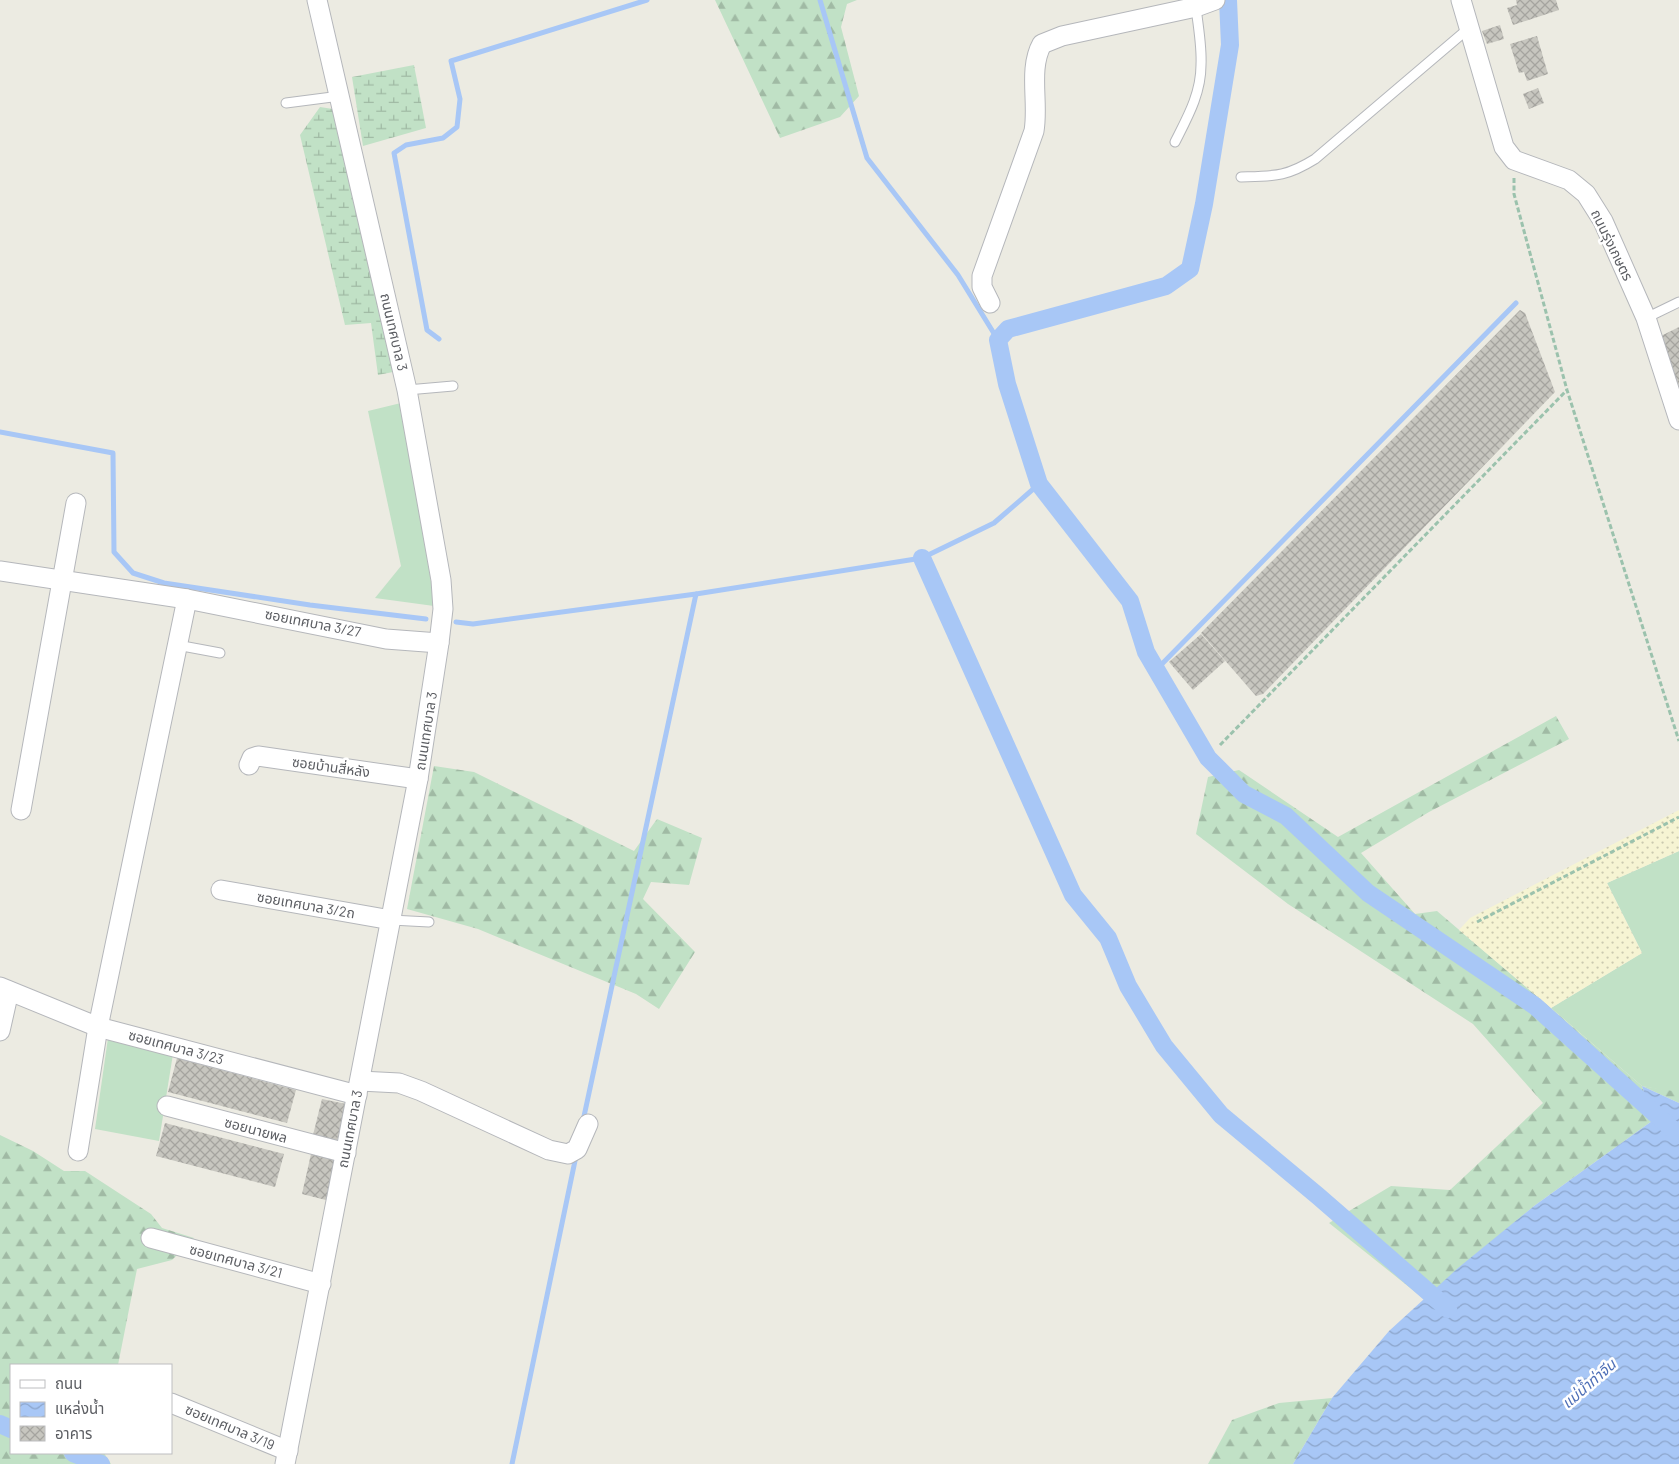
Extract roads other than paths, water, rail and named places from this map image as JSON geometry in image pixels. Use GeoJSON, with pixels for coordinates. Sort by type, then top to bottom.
{"type":"FeatureCollection","features":[{"type":"Feature","properties":{"kind":"street","name":"ถนนเทศบาล 3"},"geometry":{"type":"LineString","coordinates":[[287,1458],[418,779],[443,609],[441,580],[407,390],[341,96],[317,0]]}},
{"type":"Feature","properties":{"kind":"street"},"geometry":{"type":"LineString","coordinates":[[990,304],[982,287],[982,276],[1034,132],[1036,118],[1036,60],[1042,44],[1062,36],[1196,7],[1215,0]]}},
{"type":"Feature","properties":{"kind":"street"},"geometry":{"type":"LineString","coordinates":[[1461,0],[1469,28]]}},
{"type":"Feature","properties":{"kind":"street","name":"ถนนรุ่งเกษตร"},"geometry":{"type":"LineString","coordinates":[[1469,28],[1504,148],[1514,160],[1569,180],[1586,194],[1603,221],[1646,318],[1679,420]]}},
{"type":"Feature","properties":{"kind":"street"},"geometry":{"type":"LineString","coordinates":[[22,810],[76,503]]}},
{"type":"Feature","properties":{"kind":"street","name":"ซอยเทศบาล 3/27"},"geometry":{"type":"LineString","coordinates":[[0,571],[187,599],[386,639],[439,643]]}},
{"type":"Feature","properties":{"kind":"street"},"geometry":{"type":"LineString","coordinates":[[78,1151],[98,1027],[187,599]]}},
{"type":"Feature","properties":{"kind":"street","name":"ซอยบ้านสี่หลัง"},"geometry":{"type":"LineString","coordinates":[[249,765],[252,758],[258,756],[418,779]]}},
{"type":"Feature","properties":{"kind":"street","name":"ซอยเทศบาล 3/2ถ"},"geometry":{"type":"LineString","coordinates":[[221,890],[391,920]]}},
{"type":"Feature","properties":{"kind":"street"},"geometry":{"type":"LineString","coordinates":[[0,1031],[5,989]]}},
{"type":"Feature","properties":{"kind":"street","name":"ซอยเทศบาล 3/23"},"geometry":{"type":"LineString","coordinates":[[5,989],[98,1027],[358,1088],[399,1083],[421,1091],[549,1150],[568,1154],[577,1149],[588,1124]]}},
{"type":"Feature","properties":{"kind":"street","name":"ซอยนายพล"},"geometry":{"type":"LineString","coordinates":[[167,1106],[346,1153]]}},
{"type":"Feature","properties":{"kind":"street","name":"ซอยเทศบาล 3/21"},"geometry":{"type":"LineString","coordinates":[[152,1238],[321,1284]]}},
{"type":"Feature","properties":{"kind":"street","name":"ซอยเทศบาล 3/19"},"geometry":{"type":"LineString","coordinates":[[172,1403],[287,1458]]}},
{"type":"Feature","properties":{"kind":"lane"},"geometry":{"type":"LineString","coordinates":[[1175,142],[1194,105],[1202,65],[1196,7]]}},
{"type":"Feature","properties":{"kind":"lane"},"geometry":{"type":"LineString","coordinates":[[1241,177],[1278,176],[1294,172],[1315,159],[1469,28]]}},
{"type":"Feature","properties":{"kind":"lane"},"geometry":{"type":"LineString","coordinates":[[286,103],[341,96]]}},
{"type":"Feature","properties":{"kind":"lane"},"geometry":{"type":"LineString","coordinates":[[1646,318],[1679,302]]}},
{"type":"Feature","properties":{"kind":"lane"},"geometry":{"type":"LineString","coordinates":[[407,390],[453,386]]}},
{"type":"Feature","properties":{"kind":"lane"},"geometry":{"type":"LineString","coordinates":[[177,645],[220,653]]}},
{"type":"Feature","properties":{"kind":"lane"},"geometry":{"type":"LineString","coordinates":[[391,920],[429,922]]}},
{"type":"Feature","properties":{"kind":"water","name":"แม่น้ำท่าจีน"},"geometry":{"type":"Polygon","coordinates":[[[1642,1086],[1679,1103],[1679,1464],[1293,1464],[1332,1398],[1389,1331],[1458,1268],[1534,1206],[1652,1121],[1642,1086]]]}},
{"type":"Feature","properties":{"kind":"waterway"},"geometry":{"type":"LineString","coordinates":[[439,339],[427,330],[394,153],[406,145],[443,138],[457,127],[460,99],[451,61],[647,0]]}},
{"type":"Feature","properties":{"kind":"waterway"},"geometry":{"type":"LineString","coordinates":[[820,0],[867,158],[958,275],[998,340]]}},
{"type":"Feature","properties":{"kind":"waterway"},"geometry":{"type":"LineString","coordinates":[[1228,0],[1230,45],[1204,204],[1190,269],[1166,286],[1008,329],[998,340],[1007,384],[1039,484],[1130,601],[1146,652],[1208,758],[1244,794],[1286,816],[1368,893],[1535,1006],[1679,1135]]}},
{"type":"Feature","properties":{"kind":"waterway"},"geometry":{"type":"LineString","coordinates":[[1157,669],[1516,303]]}},
{"type":"Feature","properties":{"kind":"waterway"},"geometry":{"type":"LineString","coordinates":[[0,432],[113,453],[114,552],[133,573],[164,583],[310,605],[426,619]]}},
{"type":"Feature","properties":{"kind":"waterway"},"geometry":{"type":"LineString","coordinates":[[456,622],[473,624],[696,594],[922,558],[994,523],[1039,484]]}},
{"type":"Feature","properties":{"kind":"waterway"},"geometry":{"type":"LineString","coordinates":[[922,558],[1073,895],[1108,938],[1128,986],[1164,1046],[1221,1115],[1448,1309]]}},
{"type":"Feature","properties":{"kind":"waterway"},"geometry":{"type":"LineString","coordinates":[[583,1121],[696,594]]}},
{"type":"Feature","properties":{"kind":"waterway"},"geometry":{"type":"LineString","coordinates":[[512,1464],[576,1156]]}},
{"type":"Feature","properties":{"kind":"waterway"},"geometry":{"type":"LineString","coordinates":[[0,1424],[10,1429]]}},
{"type":"Feature","properties":{"kind":"waterway"},"geometry":{"type":"LineString","coordinates":[[76,1454],[101,1464]]}}]}
